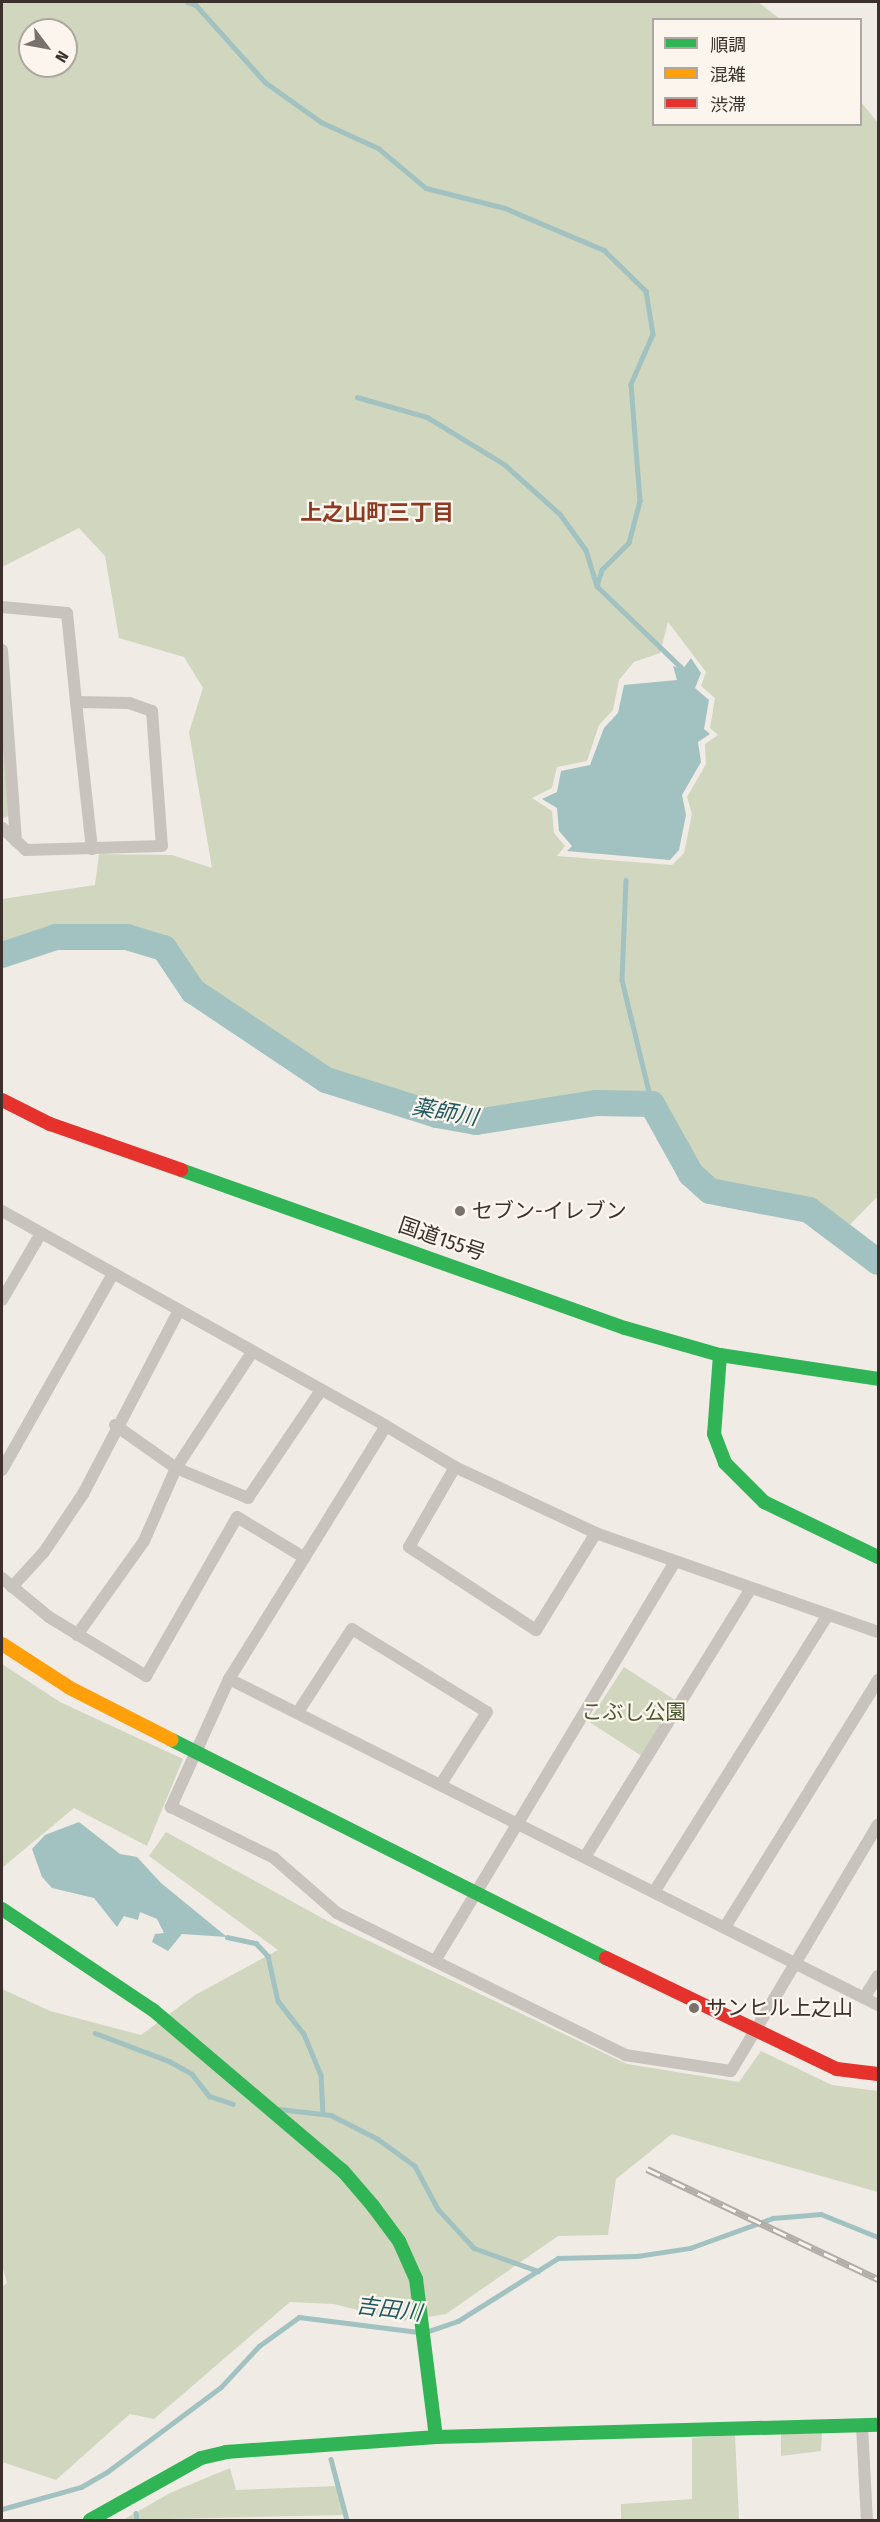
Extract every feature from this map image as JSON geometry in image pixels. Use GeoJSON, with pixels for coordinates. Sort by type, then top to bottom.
{"type":"FeatureCollection","features":[{"type":"Feature","properties":{"kind":"main road","name":"国道155号"},"geometry":{"type":"LineString","coordinates":[[2,1100],[50,1124],[625,1328],[720,1355],[879,1379]]}},
{"type":"Feature","properties":{"kind":"main road"},"geometry":{"type":"LineString","coordinates":[[720,1355],[714,1434],[725,1463],[764,1502],[879,1557]]}},
{"type":"Feature","properties":{"kind":"main road"},"geometry":{"type":"LineString","coordinates":[[2,1644],[70,1688],[474,1889],[754,2032],[837,2068],[879,2074]]}},
{"type":"Feature","properties":{"kind":"main road"},"geometry":{"type":"LineString","coordinates":[[2,1909],[153,2010],[343,2171],[399,2241],[416,2279],[423,2318],[436,2437]]}},
{"type":"Feature","properties":{"kind":"main road"},"geometry":{"type":"LineString","coordinates":[[90,2520],[201,2458],[225,2452],[436,2437],[879,2425]]}},
{"type":"Feature","properties":{"kind":"street"},"geometry":{"type":"LineString","coordinates":[[2,607],[67,613],[92,849]]}},
{"type":"Feature","properties":{"kind":"street"},"geometry":{"type":"LineString","coordinates":[[2,650],[2,684],[16,841]]}},
{"type":"Feature","properties":{"kind":"street"},"geometry":{"type":"LineString","coordinates":[[2,828],[26,850],[162,846],[152,711],[129,703],[76,702]]}},
{"type":"Feature","properties":{"kind":"street"},"geometry":{"type":"LineString","coordinates":[[2,1211],[111,1277],[319,1393],[386,1426],[455,1467],[596,1533],[879,1632]]}},
{"type":"Feature","properties":{"kind":"street"},"geometry":{"type":"LineString","coordinates":[[2,1300],[40,1235]]}},
{"type":"Feature","properties":{"kind":"street"},"geometry":{"type":"LineString","coordinates":[[2,1470],[111,1277]]}},
{"type":"Feature","properties":{"kind":"street"},"geometry":{"type":"LineString","coordinates":[[12,1587],[44,1552],[83,1494],[115,1425],[177,1314]]}},
{"type":"Feature","properties":{"kind":"street"},"geometry":{"type":"LineString","coordinates":[[77,1635],[144,1541],[176,1468],[251,1354]]}},
{"type":"Feature","properties":{"kind":"street"},"geometry":{"type":"LineString","coordinates":[[115,1425],[176,1468],[248,1498],[319,1393]]}},
{"type":"Feature","properties":{"kind":"street"},"geometry":{"type":"LineString","coordinates":[[386,1426],[228,1679],[171,1807],[274,1858],[337,1913],[625,2055],[731,2071],[794,1962],[879,1824]]}},
{"type":"Feature","properties":{"kind":"street"},"geometry":{"type":"LineString","coordinates":[[455,1467],[409,1547],[536,1630],[596,1533]]}},
{"type":"Feature","properties":{"kind":"street"},"geometry":{"type":"LineString","coordinates":[[2,1578],[77,1635],[146,1676],[237,1517],[305,1558]]}},
{"type":"Feature","properties":{"kind":"street"},"geometry":{"type":"LineString","coordinates":[[435,1961],[474,1889],[675,1562]]}},
{"type":"Feature","properties":{"kind":"street"},"geometry":{"type":"LineString","coordinates":[[585,1857],[751,1588]]}},
{"type":"Feature","properties":{"kind":"street"},"geometry":{"type":"LineString","coordinates":[[654,1892],[828,1615]]}},
{"type":"Feature","properties":{"kind":"street"},"geometry":{"type":"LineString","coordinates":[[298,1712],[352,1629],[487,1712],[441,1784]]}},
{"type":"Feature","properties":{"kind":"street"},"geometry":{"type":"LineString","coordinates":[[228,1679],[298,1712],[879,2005]]}},
{"type":"Feature","properties":{"kind":"street"},"geometry":{"type":"LineString","coordinates":[[725,1927],[879,1680]]}},
{"type":"Feature","properties":{"kind":"street"},"geometry":{"type":"LineString","coordinates":[[864,1998],[879,1976]]}},
{"type":"Feature","properties":{"kind":"street"},"geometry":{"type":"LineString","coordinates":[[862,2426],[867,2520]]}},
{"type":"Feature","properties":{"kind":"green space"},"geometry":{"type":"Polygon","coordinates":[[[2,2],[758,2],[779,18],[652,18],[652,126],[862,126],[862,103],[878,123],[878,1196],[832,1243],[808,1222],[720,1206],[656,1100],[600,1093],[487,1114],[444,1110],[333,1074],[302,1056],[198,989],[169,943],[124,930],[37,935],[2,948],[2,899],[95,885],[99,854],[172,855],[212,868],[189,732],[203,688],[184,657],[119,638],[105,556],[79,528],[2,567],[2,2]],[[668,622],[660,653],[634,662],[619,680],[613,710],[599,725],[587,761],[557,767],[552,788],[532,798],[552,811],[554,833],[565,846],[557,856],[672,865],[684,853],[692,814],[687,797],[706,764],[705,744],[718,735],[710,728],[715,698],[701,686],[706,672],[668,622]]]}},
{"type":"Feature","properties":{"kind":"green space"},"geometry":{"type":"Polygon","coordinates":[[[2,723],[11,815],[2,819],[2,723]]]}},
{"type":"Feature","properties":{"kind":"green space"},"geometry":{"type":"Polygon","coordinates":[[[2,1664],[60,1702],[183,1759],[147,1846],[74,1808],[2,1868],[2,1664]]]}},
{"type":"Feature","properties":{"kind":"green space","name":"こぶし公園"},"geometry":{"type":"Polygon","coordinates":[[[624,1667],[678,1702],[642,1756],[589,1722],[624,1667]]]}},
{"type":"Feature","properties":{"kind":"green space"},"geometry":{"type":"Polygon","coordinates":[[[166,1832],[333,1924],[627,2064],[739,2082],[761,2051],[832,2085],[878,2091],[878,2192],[672,2134],[616,2179],[608,2235],[558,2236],[446,2314],[402,2321],[334,2304],[290,2302],[154,2419],[130,2414],[56,2480],[2,2462],[2,2287],[7,2283],[2,2265],[2,1989],[50,2011],[141,2035],[195,1995],[278,1950],[149,1856],[166,1832]]]}},
{"type":"Feature","properties":{"kind":"green space"},"geometry":{"type":"Polygon","coordinates":[[[822,2433],[821,2451],[781,2456],[781,2434],[822,2433]]]}},
{"type":"Feature","properties":{"kind":"green space"},"geometry":{"type":"Polygon","coordinates":[[[735,2435],[739,2520],[621,2520],[621,2504],[692,2499],[692,2438],[735,2435]]]}},
{"type":"Feature","properties":{"kind":"green space"},"geometry":{"type":"Polygon","coordinates":[[[230,2468],[236,2490],[338,2486],[345,2515],[123,2520],[170,2493],[230,2468]]]}},
{"type":"Feature","properties":{"kind":"water"},"geometry":{"type":"Polygon","coordinates":[[[691,658],[701,673],[695,688],[709,700],[704,729],[710,734],[698,742],[701,762],[682,795],[686,815],[679,850],[670,860],[567,851],[572,846],[559,831],[557,808],[542,799],[557,792],[561,771],[590,765],[604,728],[618,713],[624,685],[677,680],[673,666],[683,669],[691,658]]]}},
{"type":"Feature","properties":{"kind":"water"},"geometry":{"type":"Polygon","coordinates":[[[79,1822],[120,1854],[137,1857],[161,1883],[227,1937],[182,1934],[168,1951],[152,1942],[155,1934],[164,1933],[157,1919],[140,1912],[138,1920],[124,1916],[117,1927],[94,1898],[52,1888],[42,1877],[32,1849],[45,1835],[79,1822]]]}},
{"type":"Feature","properties":{"kind":"waterway"},"geometry":{"type":"LineString","coordinates":[[187,2],[196,5],[265,82],[321,122],[378,148],[426,188],[505,208],[604,250],[646,291],[653,334],[631,384],[640,501],[629,543],[602,570],[597,586],[683,669]]}},
{"type":"Feature","properties":{"kind":"waterway"},"geometry":{"type":"LineString","coordinates":[[357,397],[427,417],[504,464],[560,514],[586,550],[597,585]]}},
{"type":"Feature","properties":{"kind":"waterway"},"geometry":{"type":"LineString","coordinates":[[626,880],[622,980],[652,1104]]}},
{"type":"Feature","properties":{"kind":"waterway","name":"薬師川"},"geometry":{"type":"LineString","coordinates":[[2,955],[56,937],[127,937],[164,948],[193,991],[326,1080],[437,1115],[476,1122],[596,1103],[652,1104],[691,1174],[710,1191],[809,1210],[878,1262]]}},
{"type":"Feature","properties":{"kind":"waterway"},"geometry":{"type":"LineString","coordinates":[[227,1937],[256,1943],[268,1956],[278,2001],[304,2034],[321,2075],[323,2114]]}},
{"type":"Feature","properties":{"kind":"waterway"},"geometry":{"type":"LineString","coordinates":[[95,2033],[169,2061],[192,2074],[209,2096],[233,2104]]}},
{"type":"Feature","properties":{"kind":"waterway"},"geometry":{"type":"LineString","coordinates":[[279,2109],[331,2115],[378,2139],[415,2166],[438,2209],[474,2248],[538,2271]]}},
{"type":"Feature","properties":{"kind":"waterway","name":"吉田川"},"geometry":{"type":"LineString","coordinates":[[426,2332],[458,2321],[558,2258],[637,2256],[690,2248],[773,2218],[821,2214],[878,2237]]}},
{"type":"Feature","properties":{"kind":"waterway","name":"吉田川"},"geometry":{"type":"LineString","coordinates":[[2,2509],[81,2487],[107,2472],[221,2387],[259,2346],[299,2317],[418,2332]]}},
{"type":"Feature","properties":{"kind":"waterway"},"geometry":{"type":"LineString","coordinates":[[331,2459],[347,2520]]}},
{"type":"Feature","properties":{"kind":"waterway"},"geometry":{"type":"LineString","coordinates":[[136,2513],[137,2520]]}},
{"type":"Feature","properties":{"kind":"railway"},"geometry":{"type":"LineString","coordinates":[[647,2169],[878,2279]]}},
{"type":"Feature","properties":{"kind":"traffic: fast"},"geometry":{"type":"LineString","coordinates":[[181,1170],[625,1328],[720,1355],[878,1379]]}},
{"type":"Feature","properties":{"kind":"traffic: fast"},"geometry":{"type":"LineString","coordinates":[[720,1355],[714,1434],[725,1463],[764,1502],[878,1557]]}},
{"type":"Feature","properties":{"kind":"traffic: fast"},"geometry":{"type":"LineString","coordinates":[[172,1740],[606,1958]]}},
{"type":"Feature","properties":{"kind":"traffic: fast"},"geometry":{"type":"LineString","coordinates":[[2,1909],[153,2010],[343,2171],[373,2206],[399,2241],[416,2279],[436,2437]]}},
{"type":"Feature","properties":{"kind":"traffic: fast"},"geometry":{"type":"LineString","coordinates":[[90,2520],[201,2458],[226,2452],[436,2437],[878,2425]]}},
{"type":"Feature","properties":{"kind":"traffic: slow"},"geometry":{"type":"LineString","coordinates":[[2,1644],[70,1688],[172,1740]]}},
{"type":"Feature","properties":{"kind":"traffic: jam"},"geometry":{"type":"LineString","coordinates":[[2,1100],[50,1124],[181,1170]]}},
{"type":"Feature","properties":{"kind":"traffic: jam"},"geometry":{"type":"LineString","coordinates":[[606,1958],[837,2069],[878,2074]]}},
{"type":"Feature","properties":{"kind":"place","name":"セブン-イレブン"},"geometry":{"type":"Point","coordinates":[460,1211]}},
{"type":"Feature","properties":{"kind":"place","name":"サンヒル上之山"},"geometry":{"type":"Point","coordinates":[694,2008]}},
{"type":"Feature","properties":{"kind":"district","name":"上之山町三丁目"},"geometry":{"type":"Point","coordinates":[377,513]}}]}
